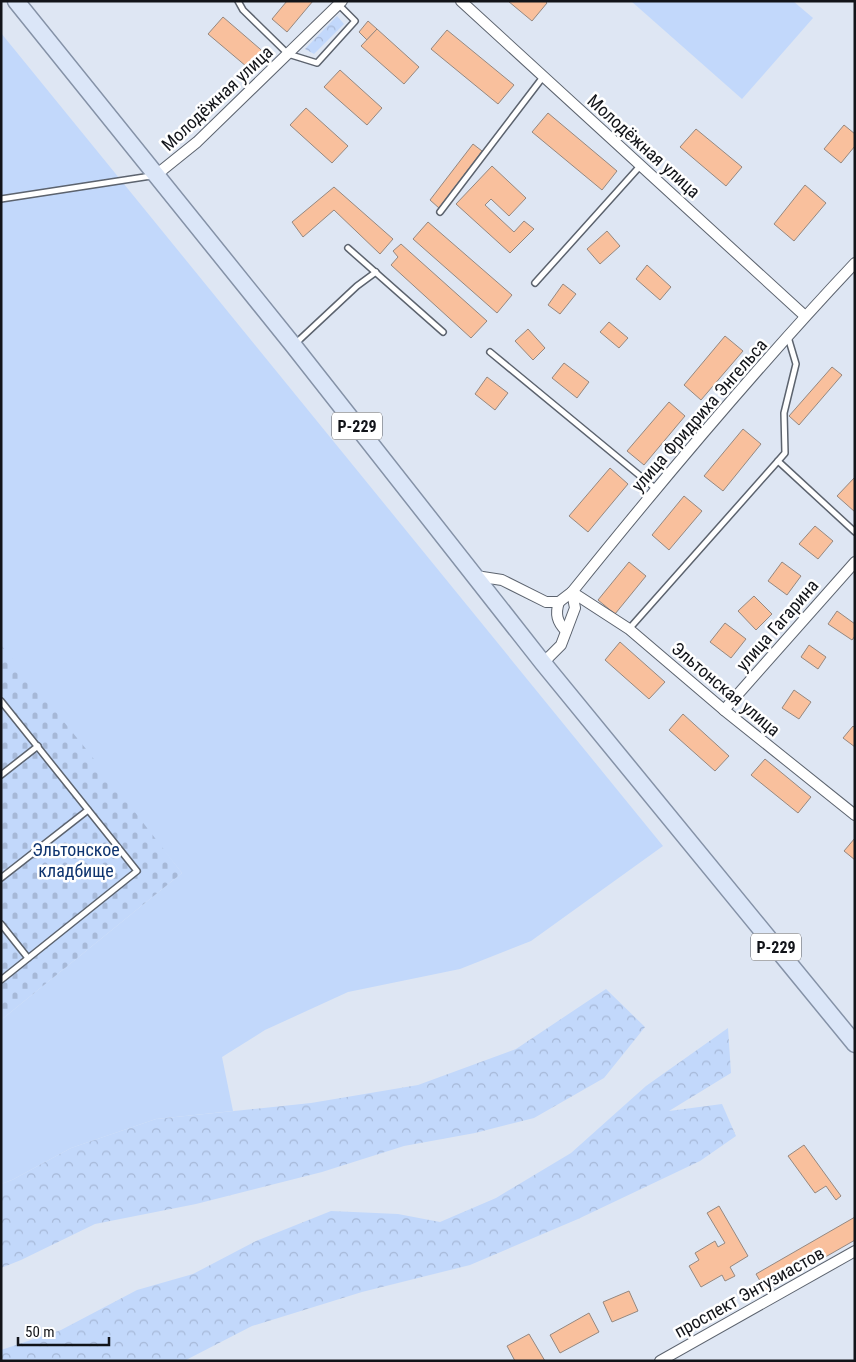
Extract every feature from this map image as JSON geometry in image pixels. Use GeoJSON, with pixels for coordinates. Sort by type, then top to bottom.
{"type":"FeatureCollection","features":[{"type":"Feature","properties":{"kind":"main road","name":"Р-229"},"geometry":{"type":"LineString","coordinates":[[16,1],[293,345],[543,663],[855,1044]]}},
{"type":"Feature","properties":{"kind":"street","name":"Молодёжная улица"},"geometry":{"type":"LineString","coordinates":[[461,1],[805,316]]}},
{"type":"Feature","properties":{"kind":"street","name":"Молодёжная улица"},"geometry":{"type":"LineString","coordinates":[[156,175],[197,142],[340,3]]}},
{"type":"Feature","properties":{"kind":"street","name":"улица Фридриха Энгельса"},"geometry":{"type":"LineString","coordinates":[[559,602],[572,592],[725,407],[805,316],[855,263]]}},
{"type":"Feature","properties":{"kind":"street","name":"улица Гагарина"},"geometry":{"type":"LineString","coordinates":[[724,710],[855,562]]}},
{"type":"Feature","properties":{"kind":"street"},"geometry":{"type":"LineString","coordinates":[[476,576],[502,580],[546,602],[559,602],[556,611],[560,626],[566,631]]}},
{"type":"Feature","properties":{"kind":"street"},"geometry":{"type":"LineString","coordinates":[[543,663],[561,645],[575,608],[572,592]]}},
{"type":"Feature","properties":{"kind":"street","name":"Эльтонская улица"},"geometry":{"type":"LineString","coordinates":[[572,592],[629,629],[724,710],[853,810]]}},
{"type":"Feature","properties":{"kind":"street","name":"проспект Энтузиастов"},"geometry":{"type":"LineString","coordinates":[[660,1361],[855,1251]]}},
{"type":"Feature","properties":{"kind":"lane"},"geometry":{"type":"LineString","coordinates":[[238,1],[243,10],[288,54],[317,63],[355,21],[340,3]]}},
{"type":"Feature","properties":{"kind":"lane"},"geometry":{"type":"LineString","coordinates":[[440,212],[543,77]]}},
{"type":"Feature","properties":{"kind":"lane"},"geometry":{"type":"LineString","coordinates":[[535,283],[641,165]]}},
{"type":"Feature","properties":{"kind":"lane"},"geometry":{"type":"LineString","coordinates":[[1,199],[156,175]]}},
{"type":"Feature","properties":{"kind":"lane"},"geometry":{"type":"LineString","coordinates":[[348,248],[443,332]]}},
{"type":"Feature","properties":{"kind":"lane"},"geometry":{"type":"LineString","coordinates":[[293,345],[376,272]]}},
{"type":"Feature","properties":{"kind":"lane"},"geometry":{"type":"LineString","coordinates":[[629,629],[785,453],[784,413],[796,364],[788,337]]}},
{"type":"Feature","properties":{"kind":"lane"},"geometry":{"type":"LineString","coordinates":[[490,352],[656,489]]}},
{"type":"Feature","properties":{"kind":"lane"},"geometry":{"type":"LineString","coordinates":[[778,461],[855,532]]}},
{"type":"Feature","properties":{"kind":"lane"},"geometry":{"type":"LineString","coordinates":[[1,701],[137,871],[1,980]]}},
{"type":"Feature","properties":{"kind":"lane"},"geometry":{"type":"LineString","coordinates":[[1,775],[38,746]]}},
{"type":"Feature","properties":{"kind":"lane"},"geometry":{"type":"LineString","coordinates":[[1,878],[88,810]]}},
{"type":"Feature","properties":{"kind":"lane"},"geometry":{"type":"LineString","coordinates":[[1,924],[28,958]]}},
{"type":"Feature","properties":{"kind":"green space"},"geometry":{"type":"Polygon","coordinates":[[[631,1],[793,1],[813,18],[742,99],[631,1]]]}},
{"type":"Feature","properties":{"kind":"green space"},"geometry":{"type":"Polygon","coordinates":[[[337,16],[344,24],[314,54],[305,49],[337,16]]]}},
{"type":"Feature","properties":{"kind":"green space"},"geometry":{"type":"Polygon","coordinates":[[[1,33],[663,846],[531,941],[460,969],[348,992],[265,1030],[222,1057],[233,1111],[156,1119],[71,1148],[1,1184],[1,1020],[182,873],[1,648],[1,33]]]}},
{"type":"Feature","properties":{"kind":"green space","name":"Эльтонское кладбище"},"geometry":{"type":"Polygon","coordinates":[[[1,645],[86,749],[182,873],[1,1020],[1,645]]]}},
{"type":"Feature","properties":{"kind":"green space"},"geometry":{"type":"Polygon","coordinates":[[[606,989],[645,1027],[604,1078],[534,1118],[475,1133],[404,1146],[322,1172],[196,1204],[95,1224],[1,1268],[1,1184],[71,1148],[156,1119],[311,1103],[418,1085],[516,1049],[606,989]]]}},
{"type":"Feature","properties":{"kind":"green space"},"geometry":{"type":"Polygon","coordinates":[[[728,1028],[731,1073],[669,1111],[722,1104],[736,1136],[700,1161],[578,1219],[470,1265],[362,1292],[252,1326],[184,1361],[1,1361],[1,1350],[61,1330],[137,1290],[193,1274],[256,1241],[331,1211],[398,1214],[440,1222],[496,1198],[571,1153],[646,1086],[728,1028]]]}},
{"type":"Feature","properties":{"kind":"building"},"geometry":{"type":"Polygon","coordinates":[[[287,1],[313,1],[287,32],[272,19],[287,1]]]}},
{"type":"Feature","properties":{"kind":"building"},"geometry":{"type":"Polygon","coordinates":[[[508,1],[545,1],[547,3],[532,21],[508,1]]]}},
{"type":"Feature","properties":{"kind":"building"},"geometry":{"type":"Polygon","coordinates":[[[223,17],[267,55],[253,72],[208,34],[223,17]]]}},
{"type":"Feature","properties":{"kind":"building"},"geometry":{"type":"Polygon","coordinates":[[[368,21],[377,29],[367,40],[359,32],[368,21]]]}},
{"type":"Feature","properties":{"kind":"building"},"geometry":{"type":"Polygon","coordinates":[[[377,29],[419,67],[404,84],[361,46],[377,29]]]}},
{"type":"Feature","properties":{"kind":"building"},"geometry":{"type":"Polygon","coordinates":[[[447,30],[514,85],[498,104],[431,49],[447,30]]]}},
{"type":"Feature","properties":{"kind":"building"},"geometry":{"type":"Polygon","coordinates":[[[340,70],[382,108],[367,125],[324,87],[340,70]]]}},
{"type":"Feature","properties":{"kind":"building"},"geometry":{"type":"Polygon","coordinates":[[[306,108],[348,146],[332,163],[290,125],[306,108]]]}},
{"type":"Feature","properties":{"kind":"building"},"geometry":{"type":"Polygon","coordinates":[[[548,113],[617,171],[602,190],[532,132],[548,113]]]}},
{"type":"Feature","properties":{"kind":"building"},"geometry":{"type":"Polygon","coordinates":[[[844,125],[855,134],[855,146],[841,163],[824,149],[844,125]]]}},
{"type":"Feature","properties":{"kind":"building"},"geometry":{"type":"Polygon","coordinates":[[[696,129],[742,167],[726,186],[680,147],[696,129]]]}},
{"type":"Feature","properties":{"kind":"building"},"geometry":{"type":"Polygon","coordinates":[[[473,144],[482,151],[439,208],[430,200],[473,144]]]}},
{"type":"Feature","properties":{"kind":"building"},"geometry":{"type":"Polygon","coordinates":[[[492,166],[526,198],[509,216],[491,199],[485,205],[514,232],[524,221],[534,229],[510,253],[456,204],[492,166]]]}},
{"type":"Feature","properties":{"kind":"building"},"geometry":{"type":"Polygon","coordinates":[[[805,185],[826,203],[794,241],[774,224],[805,185]]]}},
{"type":"Feature","properties":{"kind":"building"},"geometry":{"type":"Polygon","coordinates":[[[334,187],[393,239],[380,254],[334,210],[303,237],[292,222],[334,187]]]}},
{"type":"Feature","properties":{"kind":"building"},"geometry":{"type":"Polygon","coordinates":[[[428,222],[512,295],[497,313],[413,239],[428,222]]]}},
{"type":"Feature","properties":{"kind":"building"},"geometry":{"type":"Polygon","coordinates":[[[607,231],[620,246],[600,264],[587,249],[607,231]]]}},
{"type":"Feature","properties":{"kind":"building"},"geometry":{"type":"Polygon","coordinates":[[[401,244],[487,321],[471,338],[391,265],[398,257],[393,251],[401,244]]]}},
{"type":"Feature","properties":{"kind":"building"},"geometry":{"type":"Polygon","coordinates":[[[647,265],[671,287],[660,300],[636,279],[647,265]]]}},
{"type":"Feature","properties":{"kind":"building"},"geometry":{"type":"Polygon","coordinates":[[[563,284],[576,294],[560,314],[548,305],[563,284]]]}},
{"type":"Feature","properties":{"kind":"building"},"geometry":{"type":"Polygon","coordinates":[[[609,322],[628,338],[619,348],[600,332],[609,322]]]}},
{"type":"Feature","properties":{"kind":"building"},"geometry":{"type":"Polygon","coordinates":[[[528,329],[545,348],[533,360],[515,341],[528,329]]]}},
{"type":"Feature","properties":{"kind":"building"},"geometry":{"type":"Polygon","coordinates":[[[725,336],[743,351],[701,400],[684,385],[725,336]]]}},
{"type":"Feature","properties":{"kind":"building"},"geometry":{"type":"Polygon","coordinates":[[[564,363],[589,382],[577,398],[552,378],[564,363]]]}},
{"type":"Feature","properties":{"kind":"building"},"geometry":{"type":"Polygon","coordinates":[[[832,367],[842,375],[799,425],[789,416],[832,367]]]}},
{"type":"Feature","properties":{"kind":"building"},"geometry":{"type":"Polygon","coordinates":[[[487,377],[508,393],[495,410],[475,394],[487,377]]]}},
{"type":"Feature","properties":{"kind":"building"},"geometry":{"type":"Polygon","coordinates":[[[669,402],[685,416],[644,465],[627,451],[669,402]]]}},
{"type":"Feature","properties":{"kind":"building"},"geometry":{"type":"Polygon","coordinates":[[[743,429],[761,444],[723,491],[704,476],[743,429]]]}},
{"type":"Feature","properties":{"kind":"building"},"geometry":{"type":"Polygon","coordinates":[[[610,468],[628,484],[588,532],[569,516],[610,468]]]}},
{"type":"Feature","properties":{"kind":"building"},"geometry":{"type":"Polygon","coordinates":[[[855,477],[855,512],[837,496],[855,477]]]}},
{"type":"Feature","properties":{"kind":"building"},"geometry":{"type":"Polygon","coordinates":[[[684,496],[702,511],[669,550],[652,535],[684,496]]]}},
{"type":"Feature","properties":{"kind":"building"},"geometry":{"type":"Polygon","coordinates":[[[815,526],[833,541],[818,559],[799,544],[815,526]]]}},
{"type":"Feature","properties":{"kind":"building"},"geometry":{"type":"Polygon","coordinates":[[[629,562],[646,576],[615,614],[598,600],[629,562]]]}},
{"type":"Feature","properties":{"kind":"building"},"geometry":{"type":"Polygon","coordinates":[[[782,562],[801,576],[787,595],[768,581],[782,562]]]}},
{"type":"Feature","properties":{"kind":"building"},"geometry":{"type":"Polygon","coordinates":[[[754,596],[772,614],[756,630],[738,611],[754,596]]]}},
{"type":"Feature","properties":{"kind":"building"},"geometry":{"type":"Polygon","coordinates":[[[837,611],[855,624],[855,636],[852,640],[828,624],[837,611]]]}},
{"type":"Feature","properties":{"kind":"building"},"geometry":{"type":"Polygon","coordinates":[[[725,623],[746,639],[731,658],[710,642],[725,623]]]}},
{"type":"Feature","properties":{"kind":"building"},"geometry":{"type":"Polygon","coordinates":[[[620,642],[665,682],[649,699],[605,660],[620,642]]]}},
{"type":"Feature","properties":{"kind":"building"},"geometry":{"type":"Polygon","coordinates":[[[809,645],[826,657],[818,669],[801,657],[809,645]]]}},
{"type":"Feature","properties":{"kind":"building"},"geometry":{"type":"Polygon","coordinates":[[[794,690],[811,702],[799,719],[782,708],[794,690]]]}},
{"type":"Feature","properties":{"kind":"building"},"geometry":{"type":"Polygon","coordinates":[[[683,714],[729,756],[715,771],[669,730],[683,714]]]}},
{"type":"Feature","properties":{"kind":"building"},"geometry":{"type":"Polygon","coordinates":[[[853,726],[855,728],[855,747],[843,738],[853,726]]]}},
{"type":"Feature","properties":{"kind":"building"},"geometry":{"type":"Polygon","coordinates":[[[765,759],[811,797],[798,813],[751,775],[765,759]]]}},
{"type":"Feature","properties":{"kind":"building"},"geometry":{"type":"Polygon","coordinates":[[[855,838],[855,860],[844,851],[855,838]]]}},
{"type":"Feature","properties":{"kind":"building"},"geometry":{"type":"Polygon","coordinates":[[[804,1145],[841,1196],[836,1200],[826,1186],[815,1193],[788,1156],[804,1145]]]}},
{"type":"Feature","properties":{"kind":"building"},"geometry":{"type":"Polygon","coordinates":[[[719,1206],[748,1256],[730,1267],[735,1276],[725,1281],[722,1275],[701,1287],[689,1266],[699,1260],[695,1253],[715,1241],[718,1247],[725,1243],[707,1213],[719,1206]]]}},
{"type":"Feature","properties":{"kind":"building"},"geometry":{"type":"Polygon","coordinates":[[[855,1217],[855,1240],[766,1291],[756,1274],[855,1217]]]}},
{"type":"Feature","properties":{"kind":"building"},"geometry":{"type":"Polygon","coordinates":[[[629,1291],[638,1311],[612,1322],[603,1302],[629,1291]]]}},
{"type":"Feature","properties":{"kind":"building"},"geometry":{"type":"Polygon","coordinates":[[[589,1313],[599,1332],[560,1353],[550,1335],[589,1313]]]}},
{"type":"Feature","properties":{"kind":"building"},"geometry":{"type":"Polygon","coordinates":[[[529,1334],[545,1361],[515,1361],[507,1346],[529,1334]]]}}]}
